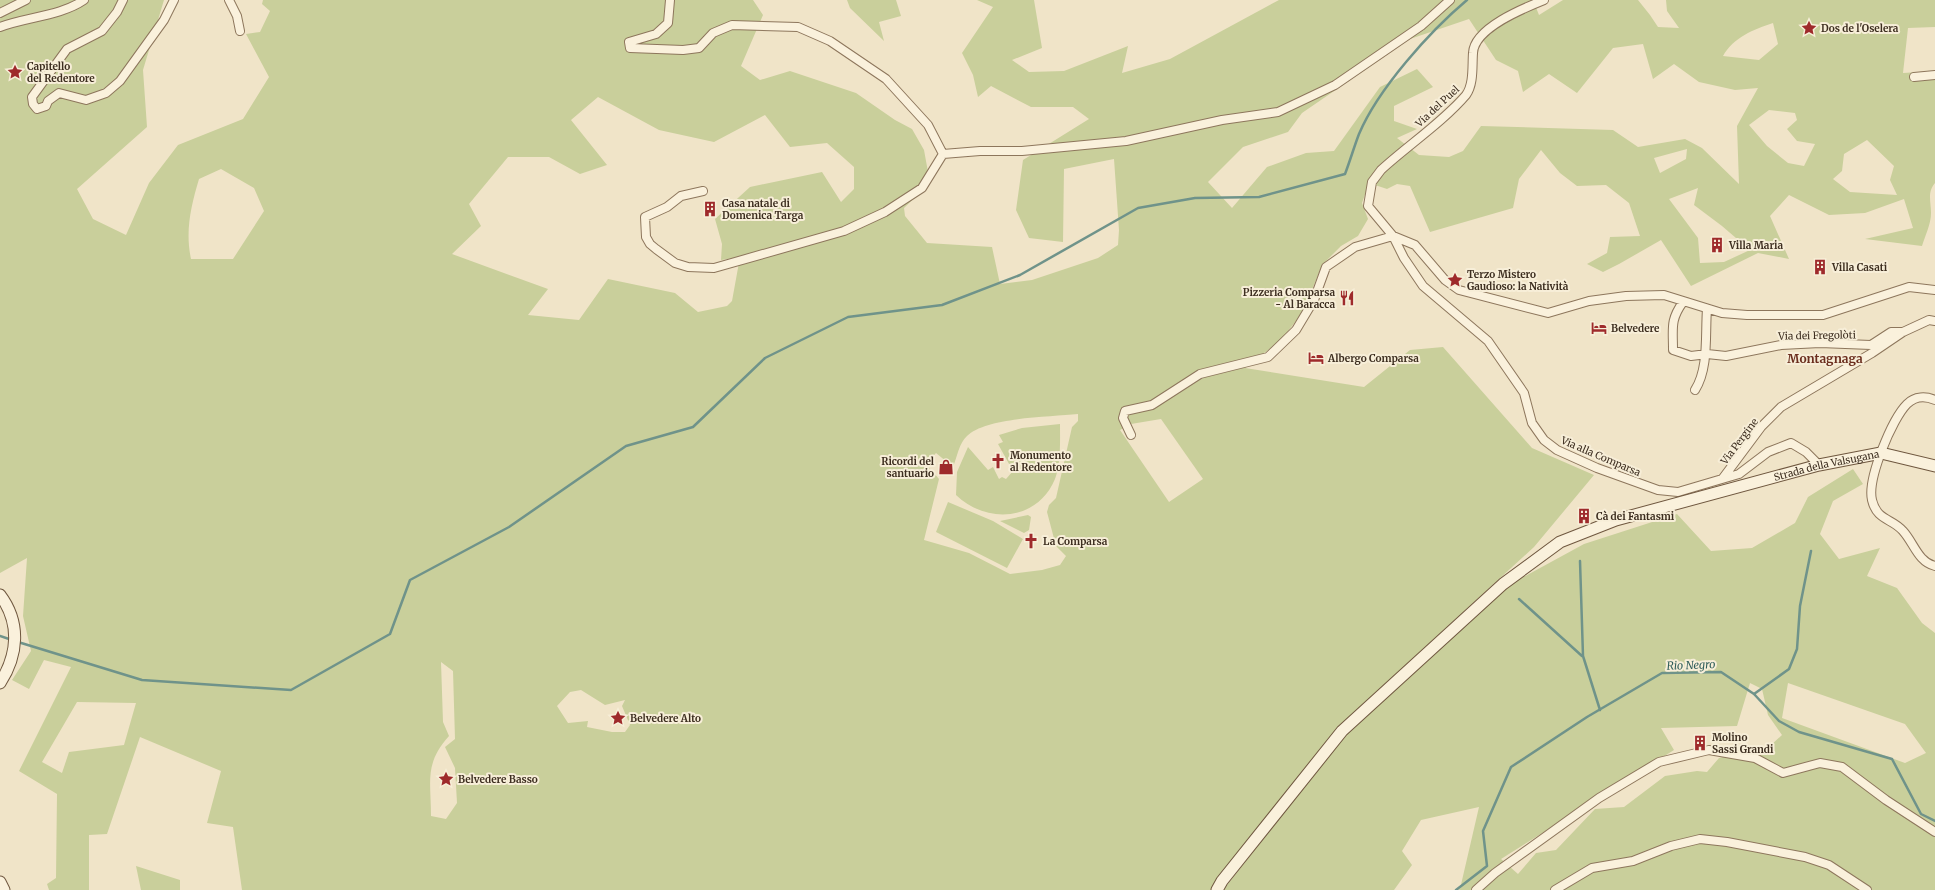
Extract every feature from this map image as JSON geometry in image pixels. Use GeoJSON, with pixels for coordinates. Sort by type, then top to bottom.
{"type":"FeatureCollection","features":[{"type":"Feature","properties":{"kind":"main road","name":"Strada della Valsugana"},"geometry":{"type":"LineString","coordinates":[[1217,890],[1222,881],[1342,731],[1503,584],[1560,542],[1616,520],[1718,491],[1819,465],[1881,453],[1935,466]]}},
{"type":"Feature","properties":{"kind":"main road"},"geometry":{"type":"LineString","coordinates":[[0,595],[10,611],[15,642],[13,657],[0,683]]}},
{"type":"Feature","properties":{"kind":"main road"},"geometry":{"type":"LineString","coordinates":[[0,882],[4,890]]}},
{"type":"Feature","properties":{"kind":"street"},"geometry":{"type":"LineString","coordinates":[[0,13],[26,0]]}},
{"type":"Feature","properties":{"kind":"street"},"geometry":{"type":"LineString","coordinates":[[0,27],[41,16],[78,4],[84,0]]}},
{"type":"Feature","properties":{"kind":"street"},"geometry":{"type":"LineString","coordinates":[[123,0],[117,12],[102,30],[67,50],[32,97],[33,104],[37,109],[46,106],[48,101],[59,93],[86,100],[106,93],[120,80],[164,20],[174,0]]}},
{"type":"Feature","properties":{"kind":"street"},"geometry":{"type":"LineString","coordinates":[[229,0],[238,16],[240,31]]}},
{"type":"Feature","properties":{"kind":"street"},"geometry":{"type":"LineString","coordinates":[[670,0],[668,23],[656,34],[629,42],[630,48],[683,50],[699,48],[713,33],[732,25],[798,27],[830,41],[886,79],[928,125],[943,154]]}},
{"type":"Feature","properties":{"kind":"street"},"geometry":{"type":"LineString","coordinates":[[943,154],[980,151],[1022,151],[1126,141],[1222,120],[1278,112],[1335,85],[1422,26],[1450,0]]}},
{"type":"Feature","properties":{"kind":"street","name":"Via del Puel"},"geometry":{"type":"LineString","coordinates":[[1393,236],[1368,206],[1372,182],[1381,170],[1454,107],[1467,93],[1472,76],[1473,51],[1478,40],[1486,30],[1544,0]]}},
{"type":"Feature","properties":{"kind":"street"},"geometry":{"type":"LineString","coordinates":[[1914,77],[1935,75]]}},
{"type":"Feature","properties":{"kind":"street"},"geometry":{"type":"LineString","coordinates":[[703,191],[680,196],[667,207],[645,217],[646,237],[650,244],[675,263],[701,269],[725,265],[844,231],[885,212],[922,188],[943,154]]}},
{"type":"Feature","properties":{"kind":"street"},"geometry":{"type":"LineString","coordinates":[[1130,435],[1123,418],[1125,411],[1152,405],[1200,374],[1268,357],[1296,330],[1314,300],[1326,267],[1355,247],[1393,236],[1415,245],[1445,280],[1459,290],[1548,313],[1589,301],[1626,296],[1664,295],[1722,313],[1747,315],[1823,315],[1909,287],[1935,290]]}},
{"type":"Feature","properties":{"kind":"street","name":"Via alla Comparsa"},"geometry":{"type":"LineString","coordinates":[[1393,236],[1400,252],[1423,286],[1488,341],[1524,393],[1532,423],[1544,440],[1557,450],[1597,468],[1658,490],[1678,492],[1739,474],[1768,452],[1791,443],[1806,452],[1819,465]]}},
{"type":"Feature","properties":{"kind":"street","name":"Via dei Fregolòti"},"geometry":{"type":"LineString","coordinates":[[1683,302],[1675,313],[1673,324],[1673,350],[1691,356],[1707,354],[1726,356],[1762,350],[1767,346],[1780,345],[1820,343],[1871,345],[1891,332],[1903,332]]}},
{"type":"Feature","properties":{"kind":"street"},"geometry":{"type":"LineString","coordinates":[[1695,390],[1700,382],[1702,367],[1707,354],[1705,331],[1707,309]]}},
{"type":"Feature","properties":{"kind":"street","name":"Via Pergine"},"geometry":{"type":"LineString","coordinates":[[1723,478],[1761,427],[1781,407],[1872,353],[1903,332],[1929,320],[1935,321]]}},
{"type":"Feature","properties":{"kind":"street"},"geometry":{"type":"LineString","coordinates":[[1935,400],[1926,397],[1908,403],[1881,453],[1874,473],[1872,492],[1872,499],[1877,514],[1903,530],[1923,560],[1927,564],[1935,566]]}},
{"type":"Feature","properties":{"kind":"street"},"geometry":{"type":"LineString","coordinates":[[1476,890],[1495,873],[1599,798],[1659,762],[1709,750],[1755,758],[1783,772],[1820,763],[1842,767],[1886,800],[1935,832]]}},
{"type":"Feature","properties":{"kind":"street"},"geometry":{"type":"LineString","coordinates":[[1555,890],[1592,868],[1633,861],[1671,846],[1700,839],[1727,842],[1805,857],[1829,865],[1867,890]]}},
{"type":"Feature","properties":{"kind":"green space"},"geometry":{"type":"Polygon","coordinates":[[[0,0],[164,0],[143,70],[147,127],[77,189],[93,219],[126,235],[149,183],[178,145],[243,119],[269,77],[246,34],[260,32],[270,11],[262,4],[263,0],[753,0],[763,15],[741,66],[760,80],[790,71],[856,93],[895,120],[912,129],[924,150],[930,183],[904,208],[905,216],[927,243],[992,247],[1000,284],[1032,280],[1098,258],[1118,245],[1119,230],[1114,159],[1064,169],[1063,242],[1029,238],[1016,210],[1023,160],[1089,119],[1073,107],[1031,107],[991,86],[978,97],[973,75],[962,53],[993,7],[977,0],[1034,0],[1042,48],[1012,60],[1029,72],[1064,71],[1128,46],[1122,73],[1170,59],[1279,0],[1533,0],[1539,15],[1563,0],[1638,0],[1658,27],[1679,28],[1667,11],[1666,0],[1935,0],[1935,27],[1908,28],[1903,73],[1935,71],[1935,183],[1930,194],[1930,221],[1922,246],[1865,239],[1913,228],[1904,199],[1865,213],[1829,215],[1789,195],[1770,216],[1789,259],[1758,253],[1691,286],[1661,240],[1603,272],[1587,264],[1607,253],[1610,237],[1640,236],[1629,203],[1606,185],[1577,186],[1560,173],[1541,150],[1519,179],[1513,208],[1430,232],[1410,186],[1397,184],[1387,189],[1369,183],[1362,203],[1368,219],[1358,236],[1341,246],[1322,265],[1303,312],[1281,340],[1245,368],[1364,387],[1410,350],[1443,347],[1532,448],[1594,475],[1534,547],[1338,727],[1217,878],[1211,890],[242,890],[233,827],[207,823],[221,771],[140,737],[107,834],[89,835],[89,890],[49,890],[47,884],[56,878],[57,794],[19,771],[71,667],[44,660],[29,689],[12,680],[31,651],[23,616],[27,558],[0,573],[0,0]],[[1469,19],[1410,39],[1302,113],[1288,132],[1243,147],[1208,182],[1232,208],[1267,167],[1306,153],[1334,151],[1380,87],[1417,69],[1433,87],[1394,106],[1394,121],[1417,129],[1397,138],[1419,155],[1449,157],[1463,151],[1481,126],[1613,130],[1638,147],[1685,139],[1702,148],[1739,184],[1737,126],[1758,88],[1735,90],[1699,82],[1674,64],[1653,79],[1643,44],[1613,48],[1577,93],[1549,74],[1523,92],[1518,71],[1496,60],[1469,19]],[[1773,23],[1745,35],[1732,44],[1723,56],[1759,60],[1778,44],[1773,23]],[[598,97],[571,120],[607,165],[580,174],[549,157],[508,157],[469,204],[481,226],[452,254],[548,289],[528,315],[579,320],[608,279],[675,293],[698,312],[727,306],[732,301],[740,257],[721,260],[722,244],[715,219],[750,187],[822,172],[841,202],[854,189],[854,167],[827,143],[790,147],[765,115],[714,142],[659,130],[598,97]],[[1769,110],[1749,125],[1767,146],[1788,163],[1804,166],[1815,144],[1797,141],[1787,129],[1797,120],[1795,113],[1769,110]],[[1867,140],[1844,154],[1842,171],[1833,179],[1850,192],[1897,195],[1890,180],[1894,166],[1867,140]],[[1687,149],[1654,158],[1660,173],[1686,159],[1687,149]],[[221,169],[199,179],[189,229],[189,249],[191,259],[233,259],[264,211],[254,188],[221,169]],[[1698,188],[1669,199],[1698,238],[1700,263],[1724,262],[1750,250],[1694,205],[1698,188]],[[1078,414],[1019,419],[988,425],[967,436],[958,450],[953,467],[936,453],[926,464],[939,479],[924,540],[969,553],[1010,574],[1042,570],[1060,565],[1066,556],[1056,546],[1047,512],[1049,505],[1056,498],[1072,427],[1078,421],[1078,414]],[[1161,419],[1131,424],[1120,430],[1169,502],[1203,479],[1161,419]],[[441,662],[443,722],[449,736],[441,746],[432,764],[430,783],[431,816],[446,819],[457,803],[455,768],[445,747],[455,739],[453,671],[441,662]],[[581,690],[570,692],[557,706],[568,723],[588,721],[587,727],[612,732],[625,732],[630,725],[622,706],[625,700],[605,705],[581,690]],[[77,702],[42,762],[62,773],[69,752],[124,745],[136,703],[77,702]]]}},
{"type":"Feature","properties":{"kind":"green space"},"geometry":{"type":"Polygon","coordinates":[[[847,0],[896,0],[901,16],[879,22],[884,41],[850,8],[847,0]]]}},
{"type":"Feature","properties":{"kind":"green space"},"geometry":{"type":"Polygon","coordinates":[[[1060,424],[1060,452],[1057,473],[1047,493],[1036,504],[1024,511],[1010,514],[996,514],[982,511],[968,504],[956,495],[957,472],[968,447],[988,470],[993,467],[999,479],[1002,477],[1006,479],[1013,471],[998,444],[1003,442],[999,435],[1022,428],[1060,424]]]}},
{"type":"Feature","properties":{"kind":"green space"},"geometry":{"type":"Polygon","coordinates":[[[1853,469],[1863,484],[1833,501],[1820,534],[1839,559],[1880,548],[1867,576],[1897,588],[1922,623],[1935,633],[1935,890],[1458,890],[1460,889],[1479,807],[1421,820],[1402,851],[1412,865],[1394,890],[1223,890],[1346,735],[1516,581],[1584,544],[1677,514],[1711,551],[1752,548],[1795,523],[1808,497],[1853,469]],[[1750,683],[1737,726],[1661,728],[1674,750],[1501,859],[1518,874],[1536,853],[1556,850],[1595,809],[1624,807],[1665,776],[1697,771],[1707,772],[1719,758],[1771,745],[1782,735],[1768,715],[1762,689],[1750,683]],[[1788,683],[1782,718],[1905,763],[1926,753],[1905,724],[1788,683]]]}},
{"type":"Feature","properties":{"kind":"green space"},"geometry":{"type":"Polygon","coordinates":[[[948,502],[993,521],[1023,539],[1007,568],[936,532],[948,502]]]}},
{"type":"Feature","properties":{"kind":"green space"},"geometry":{"type":"Polygon","coordinates":[[[1028,515],[1031,517],[1029,530],[1024,533],[1000,521],[1028,515]]]}},
{"type":"Feature","properties":{"kind":"green space"},"geometry":{"type":"Polygon","coordinates":[[[136,866],[180,880],[180,890],[141,890],[136,866]]]}},
{"type":"Feature","properties":{"kind":"waterway"},"geometry":{"type":"LineString","coordinates":[[18,642],[142,680],[291,690],[390,634],[410,580],[509,527],[626,446],[693,427],[765,358],[848,317],[942,305],[1020,275],[1138,208],[1195,198],[1259,197],[1345,174],[1359,134],[1379,98],[1406,62],[1422,44],[1467,0]]}},
{"type":"Feature","properties":{"kind":"waterway"},"geometry":{"type":"LineString","coordinates":[[1754,694],[1789,669],[1797,649],[1800,606],[1811,551]]}},
{"type":"Feature","properties":{"kind":"waterway"},"geometry":{"type":"LineString","coordinates":[[1580,561],[1583,656],[1600,710]]}},
{"type":"Feature","properties":{"kind":"waterway"},"geometry":{"type":"LineString","coordinates":[[1519,599],[1582,656]]}},
{"type":"Feature","properties":{"kind":"waterway"},"geometry":{"type":"LineString","coordinates":[[0,636],[12,640]]}},
{"type":"Feature","properties":{"kind":"waterway","name":"Rio Negro"},"geometry":{"type":"LineString","coordinates":[[1456,890],[1487,866],[1483,831],[1511,767],[1587,717],[1662,673],[1721,672],[1754,694],[1779,721],[1799,732],[1892,759],[1921,814],[1935,821]]}},
{"type":"Feature","properties":{"kind":"place","name":"Dos de l'Oselera"},"geometry":{"type":"Point","coordinates":[1809,28]}},
{"type":"Feature","properties":{"kind":"place","name":"Capitello del Redentore"},"geometry":{"type":"Point","coordinates":[15,72]}},
{"type":"Feature","properties":{"kind":"place","name":"Casa natale di Domenica Targa"},"geometry":{"type":"Point","coordinates":[710,209]}},
{"type":"Feature","properties":{"kind":"place","name":"Villa Maria"},"geometry":{"type":"Point","coordinates":[1717,245]}},
{"type":"Feature","properties":{"kind":"place","name":"Villa Casati"},"geometry":{"type":"Point","coordinates":[1820,267]}},
{"type":"Feature","properties":{"kind":"place","name":"Terzo Mistero Gaudioso: la Natività"},"geometry":{"type":"Point","coordinates":[1455,280]}},
{"type":"Feature","properties":{"kind":"place","name":"Pizzeria Comparsa - Al Baracca"},"geometry":{"type":"Point","coordinates":[1347,298]}},
{"type":"Feature","properties":{"kind":"place","name":"Belvedere"},"geometry":{"type":"Point","coordinates":[1599,328]}},
{"type":"Feature","properties":{"kind":"place","name":"Albergo Comparsa"},"geometry":{"type":"Point","coordinates":[1316,358]}},
{"type":"Feature","properties":{"kind":"place","name":"Monumento al Redentore"},"geometry":{"type":"Point","coordinates":[998,461]}},
{"type":"Feature","properties":{"kind":"place","name":"Ricordi del santuario"},"geometry":{"type":"Point","coordinates":[946,467]}},
{"type":"Feature","properties":{"kind":"place","name":"Cà dei Fantasmi"},"geometry":{"type":"Point","coordinates":[1584,516]}},
{"type":"Feature","properties":{"kind":"place","name":"La Comparsa"},"geometry":{"type":"Point","coordinates":[1031,541]}},
{"type":"Feature","properties":{"kind":"place","name":"Belvedere Alto"},"geometry":{"type":"Point","coordinates":[618,718]}},
{"type":"Feature","properties":{"kind":"place","name":"Molino Sassi Grandi"},"geometry":{"type":"Point","coordinates":[1700,743]}},
{"type":"Feature","properties":{"kind":"place","name":"Belvedere Basso"},"geometry":{"type":"Point","coordinates":[446,779]}},
{"type":"Feature","properties":{"kind":"district","name":"Montagnaga"},"geometry":{"type":"Point","coordinates":[1825,359]}}]}
